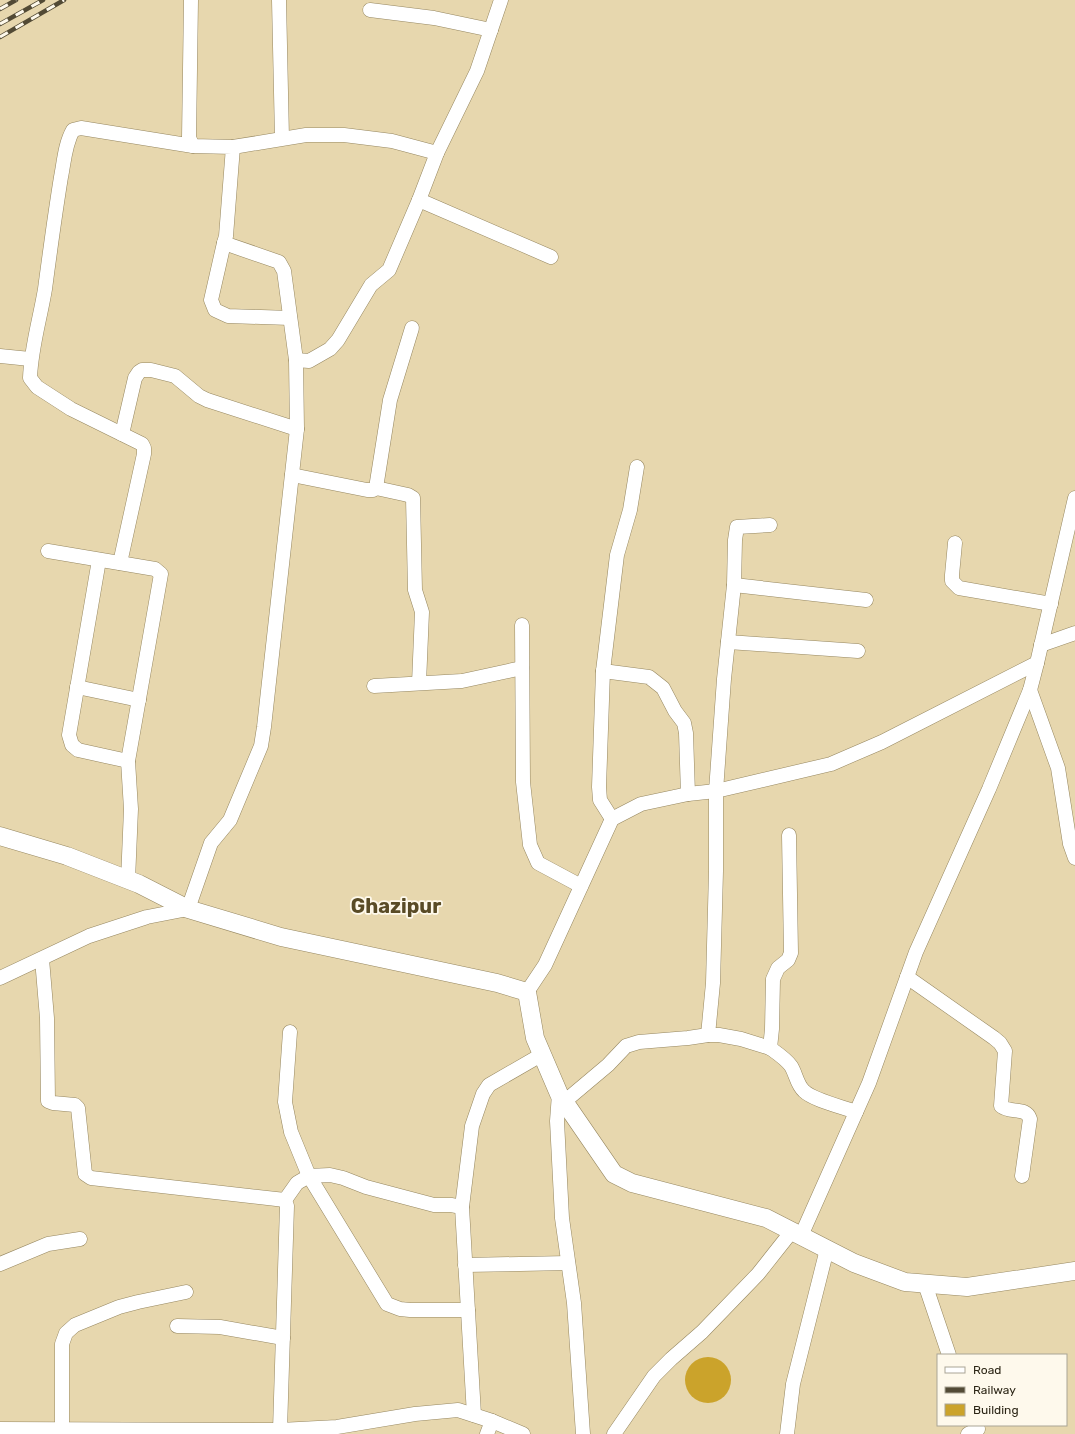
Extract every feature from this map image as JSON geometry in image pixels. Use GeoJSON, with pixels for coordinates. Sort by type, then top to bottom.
{"type":"FeatureCollection","features":[{"type":"Feature","properties":{"kind":"street"},"geometry":{"type":"LineString","coordinates":[[192,0],[189,138],[193,146]]}},
{"type":"Feature","properties":{"kind":"street"},"geometry":{"type":"LineString","coordinates":[[279,0],[282,138]]}},
{"type":"Feature","properties":{"kind":"street"},"geometry":{"type":"LineString","coordinates":[[296,360],[309,361],[330,349],[338,340],[371,285],[389,270],[419,200],[437,152],[477,71],[501,0]]}},
{"type":"Feature","properties":{"kind":"street"},"geometry":{"type":"LineString","coordinates":[[370,10],[434,18],[491,30]]}},
{"type":"Feature","properties":{"kind":"street"},"geometry":{"type":"LineString","coordinates":[[120,563],[144,454],[144,448],[142,444],[71,409],[37,387],[30,378],[30,359],[45,290],[53,225],[65,153],[69,137],[73,130],[81,128],[193,146],[233,147],[306,135],[344,135],[392,141],[437,152]]}},
{"type":"Feature","properties":{"kind":"street"},"geometry":{"type":"LineString","coordinates":[[233,147],[226,236],[211,300],[215,310],[228,316],[290,318]]}},
{"type":"Feature","properties":{"kind":"street"},"geometry":{"type":"LineString","coordinates":[[419,200],[551,257]]}},
{"type":"Feature","properties":{"kind":"street"},"geometry":{"type":"LineString","coordinates":[[188,909],[211,843],[230,820],[261,746],[297,429],[296,360],[284,271],[279,262],[224,243]]}},
{"type":"Feature","properties":{"kind":"street"},"geometry":{"type":"LineString","coordinates":[[376,488],[390,400],[412,328]]}},
{"type":"Feature","properties":{"kind":"street"},"geometry":{"type":"LineString","coordinates":[[0,356],[30,359]]}},
{"type":"Feature","properties":{"kind":"street"},"geometry":{"type":"LineString","coordinates":[[122,434],[135,378],[142,370],[151,370],[175,376],[199,396],[207,400],[297,429]]}},
{"type":"Feature","properties":{"kind":"street"},"geometry":{"type":"LineString","coordinates":[[612,819],[600,800],[603,671],[617,555],[630,510],[637,467]]}},
{"type":"Feature","properties":{"kind":"street"},"geometry":{"type":"LineString","coordinates":[[292,475],[367,490],[373,490],[376,488],[408,495],[413,498],[415,590],[422,612],[419,683]]}},
{"type":"Feature","properties":{"kind":"street"},"geometry":{"type":"LineString","coordinates":[[614,1434],[654,1376],[670,1359],[702,1332],[797,1234],[869,1083],[916,952],[989,789],[1030,690],[1042,645],[1075,498]]}},
{"type":"Feature","properties":{"kind":"street"},"geometry":{"type":"LineString","coordinates":[[708,1035],[713,983],[716,871],[716,791],[724,679],[734,585],[735,540],[737,527],[770,526]]}},
{"type":"Feature","properties":{"kind":"street"},"geometry":{"type":"LineString","coordinates":[[955,543],[952,581],[959,588],[1051,604]]}},
{"type":"Feature","properties":{"kind":"street"},"geometry":{"type":"LineString","coordinates":[[48,551],[155,569],[161,574],[128,761],[131,809],[128,880]]}},
{"type":"Feature","properties":{"kind":"street"},"geometry":{"type":"LineString","coordinates":[[99,560],[69,735],[72,745],[78,750],[128,761]]}},
{"type":"Feature","properties":{"kind":"street"},"geometry":{"type":"LineString","coordinates":[[734,585],[866,600]]}},
{"type":"Feature","properties":{"kind":"street"},"geometry":{"type":"LineString","coordinates":[[522,625],[523,782],[530,845],[538,863],[581,886]]}},
{"type":"Feature","properties":{"kind":"street"},"geometry":{"type":"LineString","coordinates":[[1042,645],[1075,633]]}},
{"type":"Feature","properties":{"kind":"street"},"geometry":{"type":"LineString","coordinates":[[728,642],[858,651]]}},
{"type":"Feature","properties":{"kind":"street"},"geometry":{"type":"LineString","coordinates":[[1037,663],[882,742],[831,764],[716,791],[688,794],[641,804],[612,819],[545,965],[527,992],[535,1038],[541,1056],[561,1098],[614,1174],[632,1183],[649,1188],[766,1218],[854,1263],[905,1282],[967,1288],[1075,1271]]}},
{"type":"Feature","properties":{"kind":"street"},"geometry":{"type":"LineString","coordinates":[[374,686],[462,680],[522,668]]}},
{"type":"Feature","properties":{"kind":"street"},"geometry":{"type":"LineString","coordinates":[[603,671],[649,677],[663,688],[675,711],[684,723],[686,734],[688,794]]}},
{"type":"Feature","properties":{"kind":"street"},"geometry":{"type":"LineString","coordinates":[[77,687],[139,700]]}},
{"type":"Feature","properties":{"kind":"street"},"geometry":{"type":"LineString","coordinates":[[1030,690],[1058,768],[1070,844],[1075,858]]}},
{"type":"Feature","properties":{"kind":"street"},"geometry":{"type":"LineString","coordinates":[[770,1048],[773,978],[778,968],[788,960],[791,953],[789,835]]}},
{"type":"Feature","properties":{"kind":"street"},"geometry":{"type":"LineString","coordinates":[[0,836],[67,856],[128,880],[188,909],[281,937],[497,983],[527,992]]}},
{"type":"Feature","properties":{"kind":"street"},"geometry":{"type":"LineString","coordinates":[[0,978],[89,936],[146,918],[188,909]]}},
{"type":"Feature","properties":{"kind":"street"},"geometry":{"type":"LineString","coordinates":[[42,959],[47,1018],[48,1101],[53,1104],[75,1105],[78,1108],[85,1174],[91,1178],[285,1200]]}},
{"type":"Feature","properties":{"kind":"street"},"geometry":{"type":"LineString","coordinates":[[907,977],[994,1038],[1000,1043],[1005,1051],[1001,1106],[1005,1109],[1025,1112],[1029,1114],[1030,1119],[1022,1176]]}},
{"type":"Feature","properties":{"kind":"street"},"geometry":{"type":"LineString","coordinates":[[290,1032],[285,1102],[291,1132],[309,1176],[387,1304],[400,1309],[410,1310],[468,1310]]}},
{"type":"Feature","properties":{"kind":"street"},"geometry":{"type":"LineString","coordinates":[[583,1434],[574,1303],[562,1218],[557,1120],[561,1098],[608,1065],[626,1046],[639,1042],[719,1035],[741,1039],[770,1048],[790,1065],[804,1091],[813,1096],[856,1112]]}},
{"type":"Feature","properties":{"kind":"street"},"geometry":{"type":"LineString","coordinates":[[474,1415],[462,1207],[472,1126],[483,1094],[489,1085],[541,1056]]}},
{"type":"Feature","properties":{"kind":"street"},"geometry":{"type":"LineString","coordinates":[[285,1200],[297,1183],[309,1176],[330,1175],[434,1205],[451,1205],[462,1207]]}},
{"type":"Feature","properties":{"kind":"street"},"geometry":{"type":"LineString","coordinates":[[280,1430],[287,1206],[285,1200]]}},
{"type":"Feature","properties":{"kind":"street"},"geometry":{"type":"LineString","coordinates":[[0,1264],[48,1244],[80,1239]]}},
{"type":"Feature","properties":{"kind":"street"},"geometry":{"type":"LineString","coordinates":[[787,1434],[793,1384],[827,1249]]}},
{"type":"Feature","properties":{"kind":"street"},"geometry":{"type":"LineString","coordinates":[[465,1265],[568,1263]]}},
{"type":"Feature","properties":{"kind":"street"},"geometry":{"type":"LineString","coordinates":[[925,1284],[949,1354]]}},
{"type":"Feature","properties":{"kind":"street"},"geometry":{"type":"LineString","coordinates":[[62,1430],[62,1344],[66,1333],[75,1325],[119,1307],[186,1292]]}},
{"type":"Feature","properties":{"kind":"street"},"geometry":{"type":"LineString","coordinates":[[177,1326],[220,1327],[283,1338]]}},
{"type":"Feature","properties":{"kind":"street"},"geometry":{"type":"LineString","coordinates":[[0,1429],[41,1432],[62,1430],[143,1432],[280,1430],[337,1427],[414,1414],[458,1410],[492,1421],[523,1434]]}},
{"type":"Feature","properties":{"kind":"street"},"geometry":{"type":"LineString","coordinates":[[487,1434],[492,1421]]}},
{"type":"Feature","properties":{"kind":"building"},"geometry":{"type":"Polygon","coordinates":[[[703,1357],[713,1357],[721,1361],[727,1367],[731,1375],[731,1385],[727,1393],[721,1399],[713,1403],[703,1403],[695,1399],[689,1393],[685,1385],[685,1375],[689,1367],[695,1361],[703,1357]]]}},
{"type":"Feature","properties":{"kind":"railway"},"geometry":{"type":"LineString","coordinates":[[0,9],[16,0]]}},
{"type":"Feature","properties":{"kind":"railway"},"geometry":{"type":"LineString","coordinates":[[0,24],[43,0]]}},
{"type":"Feature","properties":{"kind":"railway"},"geometry":{"type":"LineString","coordinates":[[0,37],[64,0]]}},
{"type":"Feature","properties":{"kind":"district","name":"Ghazipur"},"geometry":{"type":"Point","coordinates":[396,906]}}]}
